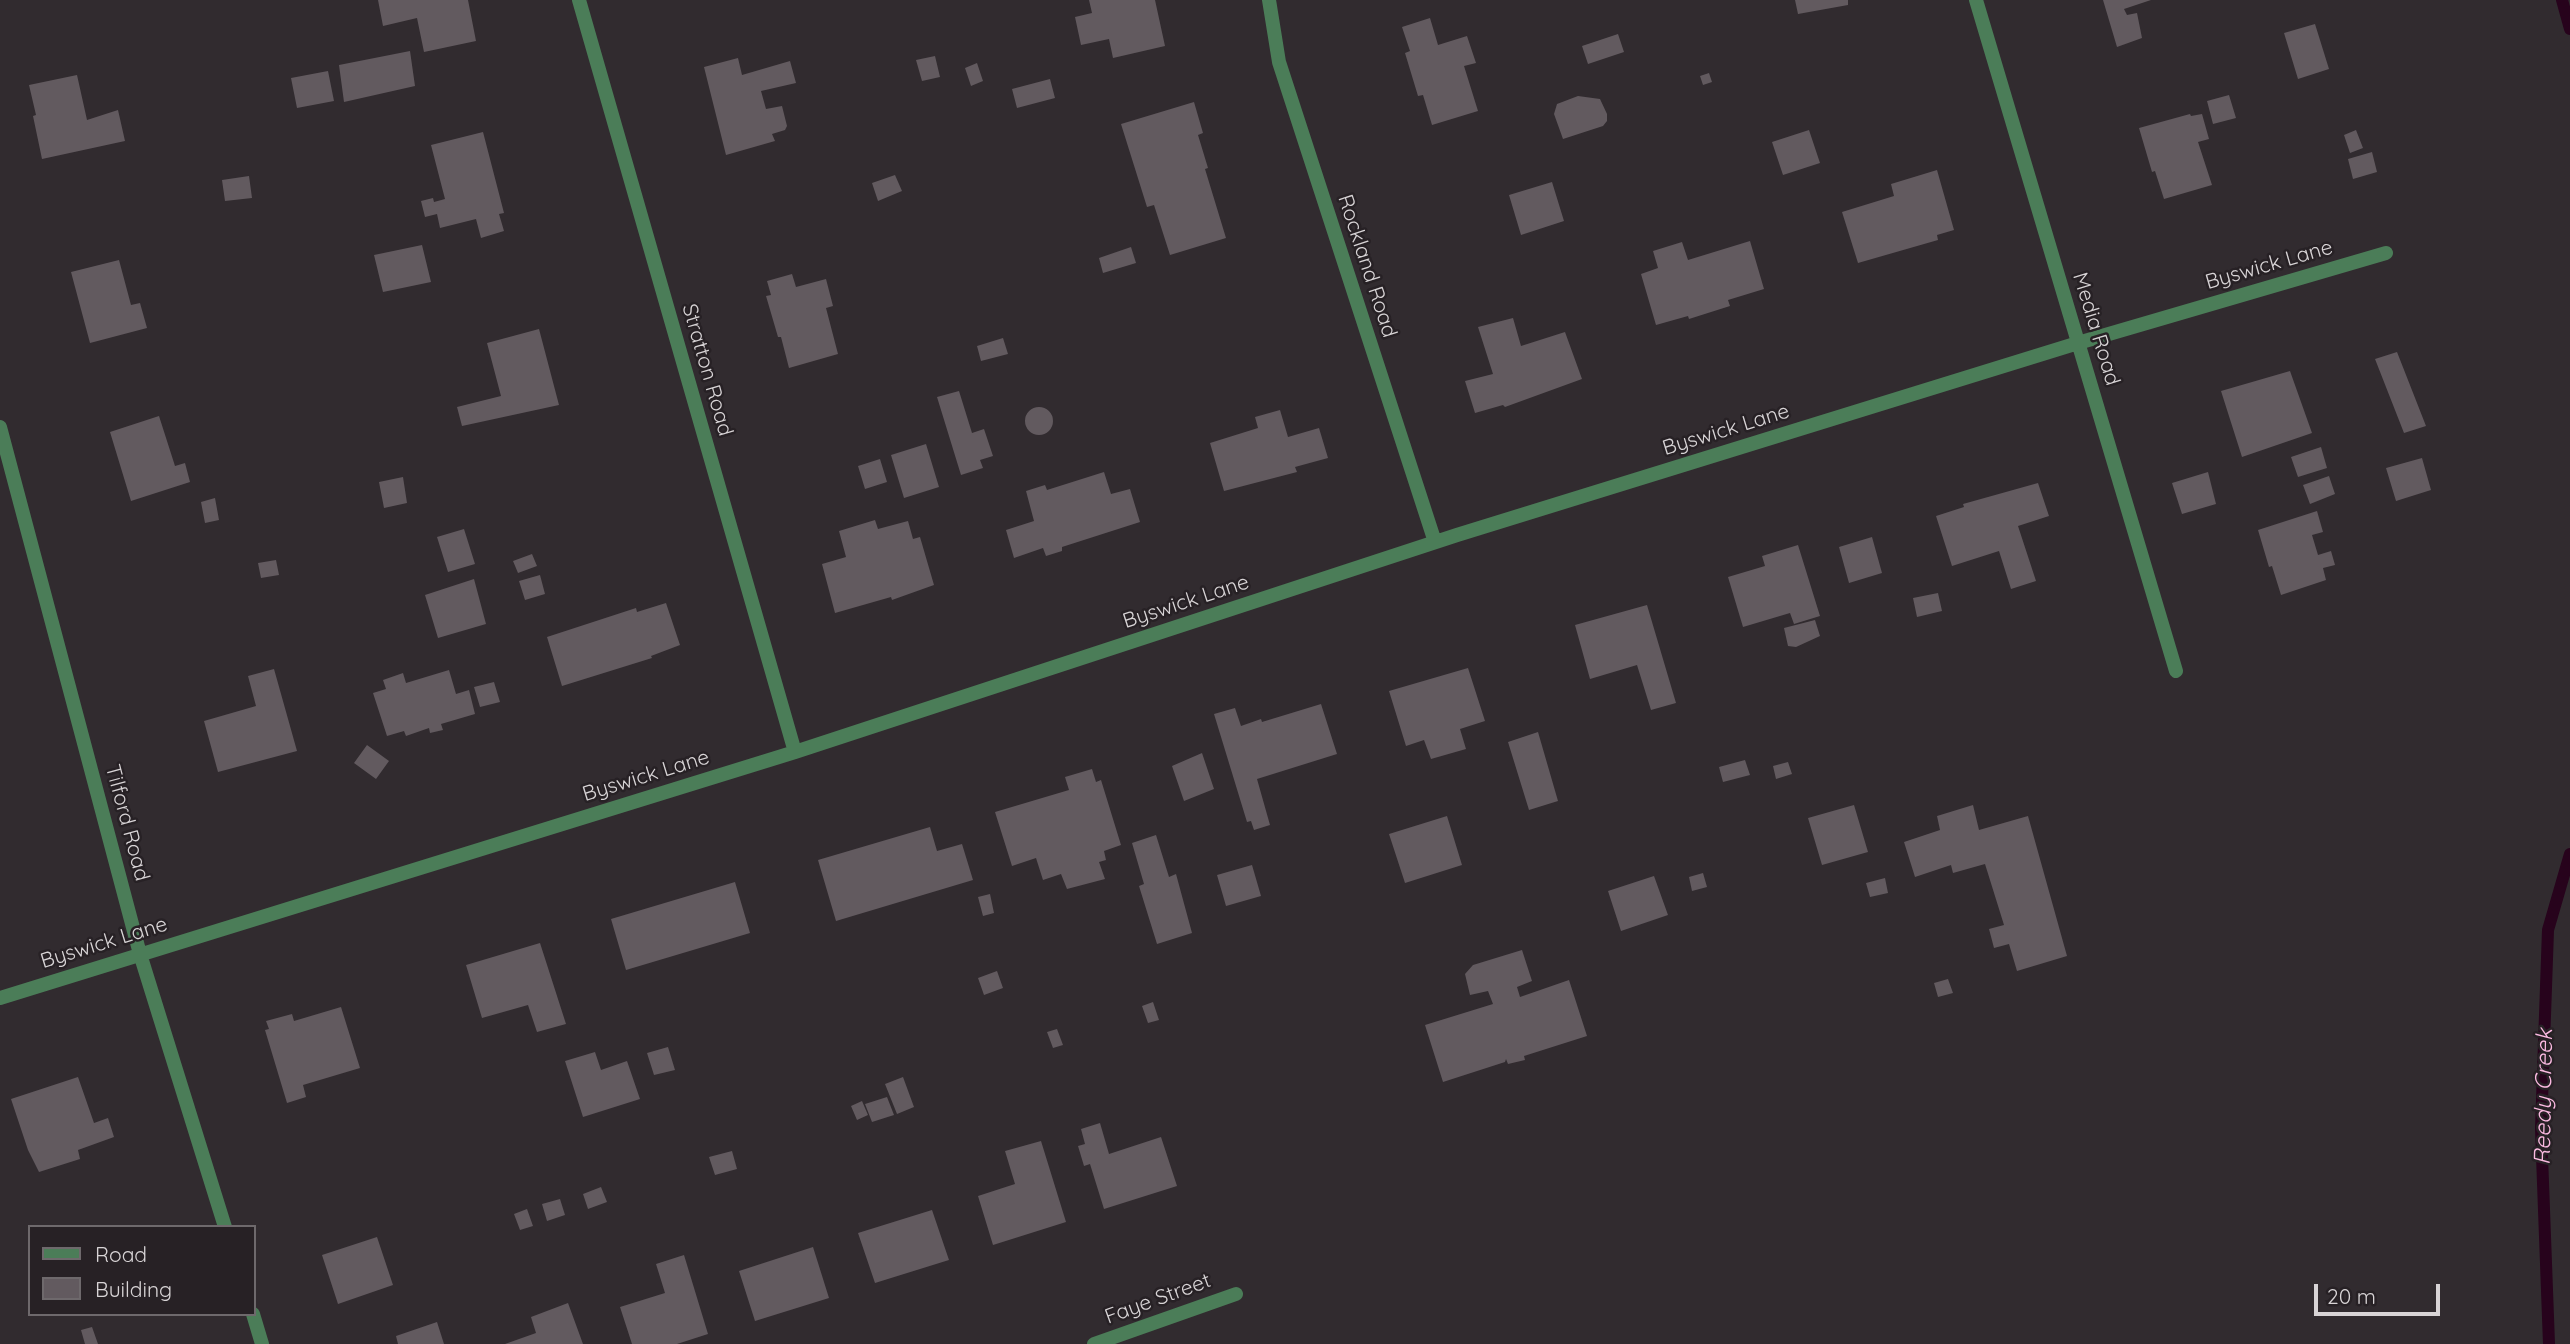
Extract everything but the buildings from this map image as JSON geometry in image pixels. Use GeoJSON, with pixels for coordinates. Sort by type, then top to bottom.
{"type":"FeatureCollection","features":[{"type":"Feature","properties":{"kind":"street","name":"Stratton Road"},"geometry":{"type":"LineString","coordinates":[[579,0],[795,752]]}},
{"type":"Feature","properties":{"kind":"street","name":"Rockland Road"},"geometry":{"type":"LineString","coordinates":[[1269,0],[1279,62],[1435,542]]}},
{"type":"Feature","properties":{"kind":"street","name":"Media Road"},"geometry":{"type":"LineString","coordinates":[[1976,0],[2176,671]]}},
{"type":"Feature","properties":{"kind":"street","name":"Byswick Lane"},"geometry":{"type":"LineString","coordinates":[[0,998],[795,752],[1435,542],[2078,343],[2386,253]]}},
{"type":"Feature","properties":{"kind":"street","name":"Tilford Road"},"geometry":{"type":"LineString","coordinates":[[0,427],[140,954],[224,1225]]}},
{"type":"Feature","properties":{"kind":"street","name":"Faye Street"},"geometry":{"type":"LineString","coordinates":[[1104,1343],[1236,1293]]}},
{"type":"Feature","properties":{"kind":"street"},"geometry":{"type":"LineString","coordinates":[[254,1316],[262,1344]]}},
{"type":"Feature","properties":{"kind":"waterway","name":"Reedy Creek"},"geometry":{"type":"LineString","coordinates":[[2562,0],[2570,29]]}},
{"type":"Feature","properties":{"kind":"waterway","name":"Reedy Creek"},"geometry":{"type":"LineString","coordinates":[[2549,1344],[2541,1129],[2548,930],[2570,854]]}}]}
